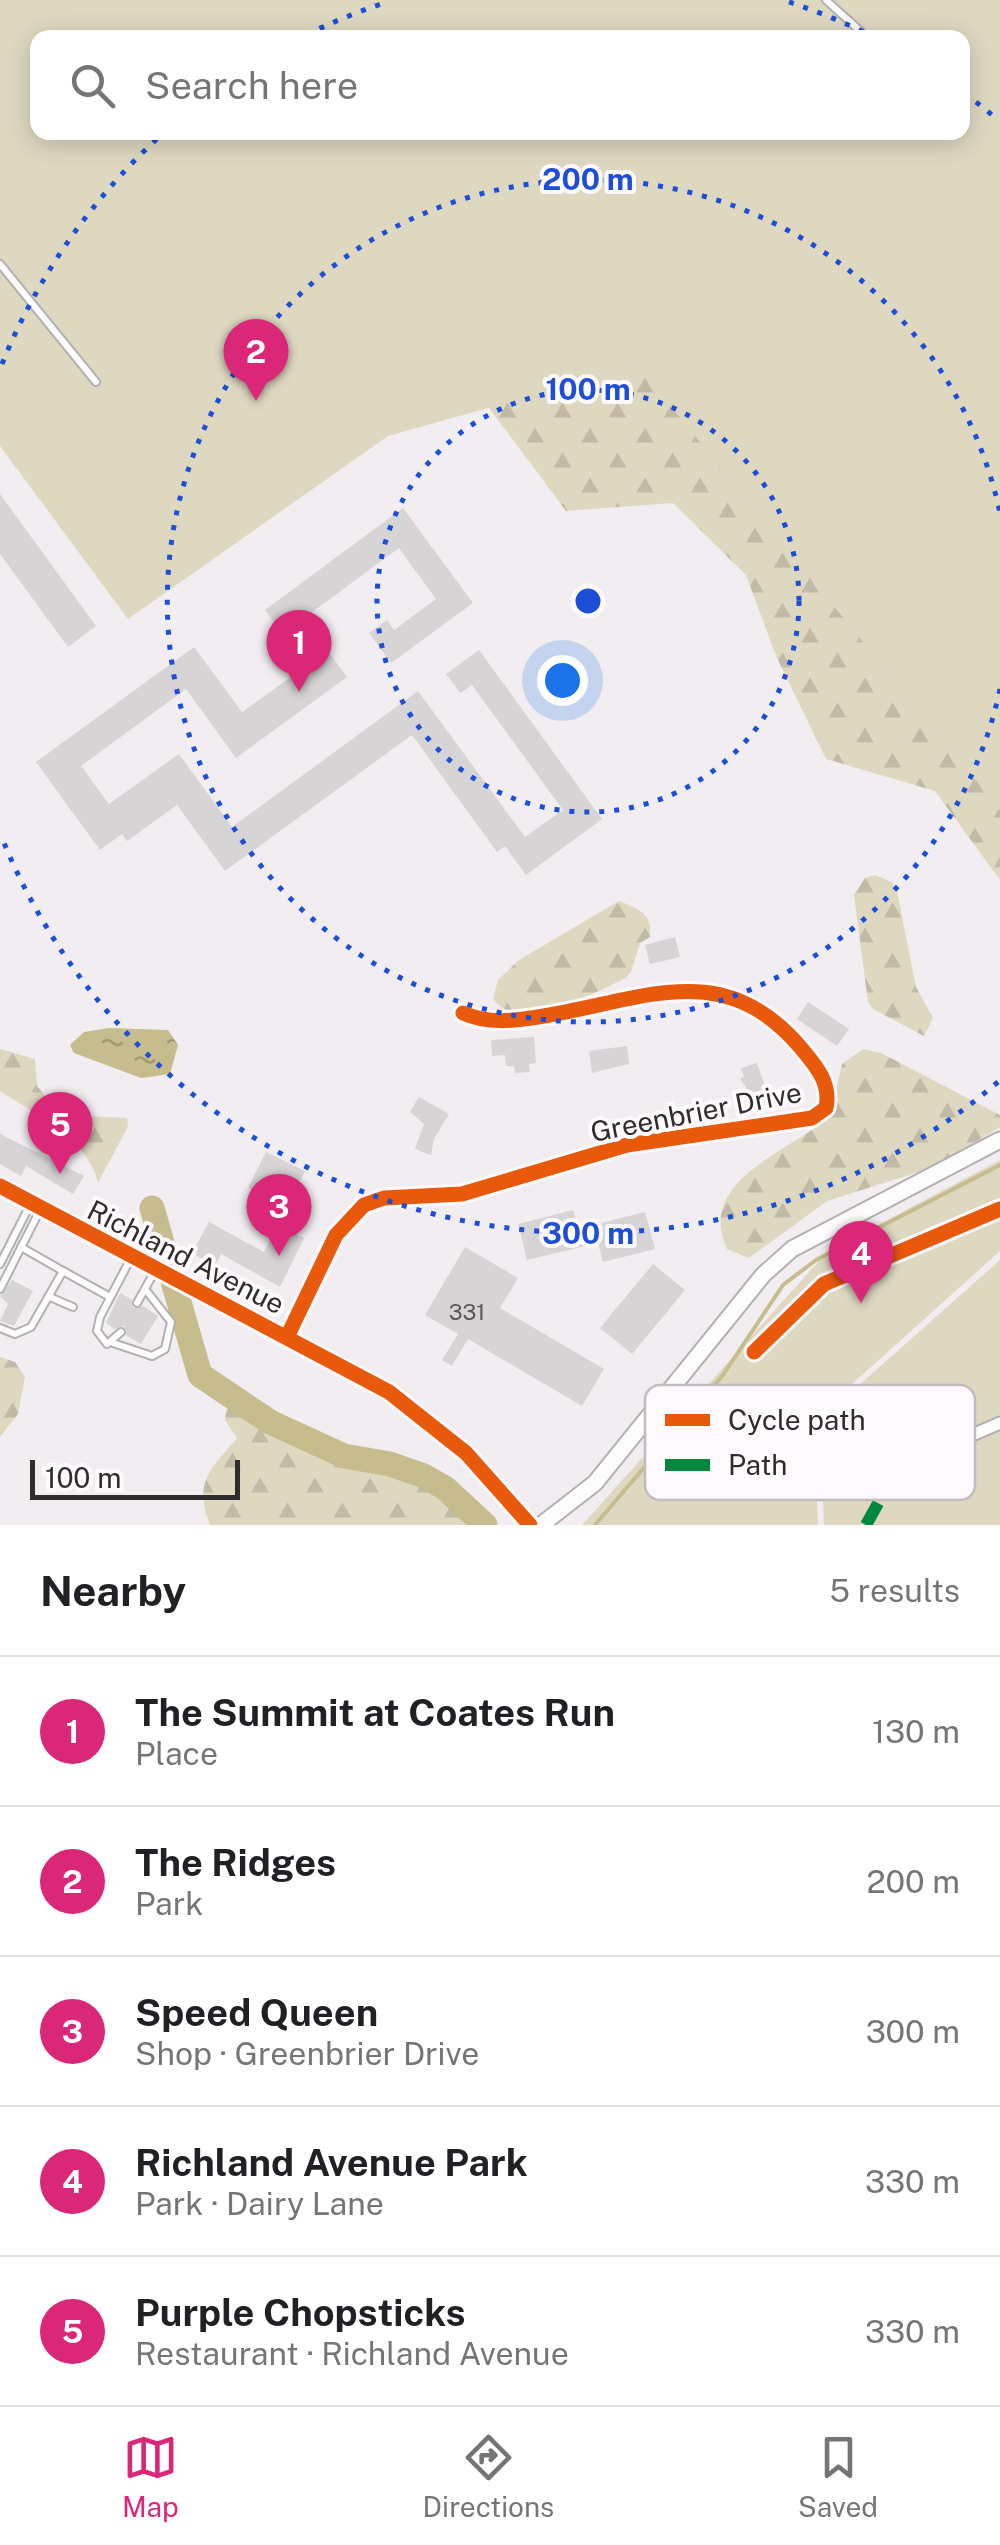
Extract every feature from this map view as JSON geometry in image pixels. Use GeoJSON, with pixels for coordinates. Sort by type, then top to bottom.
{"type":"FeatureCollection","features":[{"type":"Feature","properties":{"kind":"main road"},"geometry":{"type":"LineString","coordinates":[[677,1385],[783,1257],[814,1235],[1000,1140]]}},
{"type":"Feature","properties":{"kind":"main road","name":"Richland Avenue"},"geometry":{"type":"LineString","coordinates":[[0,1186],[364,1378],[439,1429],[485,1470],[530,1525]]}},
{"type":"Feature","properties":{"kind":"main road"},"geometry":{"type":"LineString","coordinates":[[541,1525],[595,1483],[645,1423]]}},
{"type":"Feature","properties":{"kind":"street","name":"Greenbrier Drive"},"geometry":{"type":"LineString","coordinates":[[287,1337],[336,1235],[364,1205],[384,1198],[462,1194],[627,1145],[812,1118],[826,1108],[827,1084],[799,1045],[735,996],[708,991],[664,994],[506,1020],[463,1013]]}},
{"type":"Feature","properties":{"kind":"street"},"geometry":{"type":"LineString","coordinates":[[975,1433],[1000,1423]]}},
{"type":"Feature","properties":{"kind":"lane"},"geometry":{"type":"LineString","coordinates":[[826,0],[859,30]]}},
{"type":"Feature","properties":{"kind":"lane"},"geometry":{"type":"LineString","coordinates":[[0,264],[96,382]]}},
{"type":"Feature","properties":{"kind":"lane"},"geometry":{"type":"LineString","coordinates":[[0,1289],[36,1206]]}},
{"type":"Feature","properties":{"kind":"lane"},"geometry":{"type":"LineString","coordinates":[[0,1264],[36,1206]]}},
{"type":"Feature","properties":{"kind":"lane"},"geometry":{"type":"LineString","coordinates":[[21,1248],[110,1297]]}},
{"type":"Feature","properties":{"kind":"lane"},"geometry":{"type":"LineString","coordinates":[[131,1257],[110,1297],[98,1330],[100,1339],[152,1356],[165,1349],[171,1322],[146,1288]]}},
{"type":"Feature","properties":{"kind":"lane"},"geometry":{"type":"LineString","coordinates":[[138,1303],[156,1269]]}},
{"type":"Feature","properties":{"kind":"lane"},"geometry":{"type":"LineString","coordinates":[[0,1328],[15,1334],[31,1327],[63,1271]]}},
{"type":"Feature","properties":{"kind":"lane"},"geometry":{"type":"LineString","coordinates":[[50,1297],[73,1307]]}},
{"type":"Feature","properties":{"kind":"lane"},"geometry":{"type":"LineString","coordinates":[[113,1342],[121,1332]]}},
{"type":"Feature","properties":{"kind":"green space"},"geometry":{"type":"Polygon","coordinates":[[[0,0],[1000,0],[1000,810],[638,366],[388,436],[128,619],[0,446],[0,0]]]}},
{"type":"Feature","properties":{"kind":"green space"},"geometry":{"type":"Polygon","coordinates":[[[439,341],[1000,383],[1000,880],[935,791],[826,759],[776,656],[746,575],[673,503],[566,511],[439,341]]]}},
{"type":"Feature","properties":{"kind":"green space"},"geometry":{"type":"Polygon","coordinates":[[[875,875],[892,882],[897,891],[916,987],[933,1018],[924,1036],[873,1009],[868,1002],[854,895],[865,878],[875,875]]]}},
{"type":"Feature","properties":{"kind":"green space"},"geometry":{"type":"Polygon","coordinates":[[[619,901],[643,913],[650,929],[650,937],[640,943],[631,972],[624,979],[536,1012],[504,1008],[493,998],[498,980],[519,960],[619,901]]]}},
{"type":"Feature","properties":{"kind":"green space"},"geometry":{"type":"Polygon","coordinates":[[[0,1049],[35,1059],[37,1086],[61,1115],[127,1118],[128,1126],[98,1183],[92,1167],[72,1140],[0,1091],[0,1049]]]}},
{"type":"Feature","properties":{"kind":"green space"},"geometry":{"type":"Polygon","coordinates":[[[863,1049],[881,1053],[1000,1115],[1000,1127],[934,1167],[827,1201],[749,1258],[727,1249],[721,1225],[724,1205],[734,1187],[750,1171],[830,1117],[842,1064],[863,1049]]]}},
{"type":"Feature","properties":{"kind":"green space"},"geometry":{"type":"Polygon","coordinates":[[[1000,1160],[1000,1251],[851,1385],[708,1385],[827,1252],[1000,1160]]]}},
{"type":"Feature","properties":{"kind":"green space"},"geometry":{"type":"Polygon","coordinates":[[[1000,1260],[1000,1525],[824,1525],[823,1500],[975,1500],[975,1385],[859,1385],[1000,1260]]]}},
{"type":"Feature","properties":{"kind":"green space"},"geometry":{"type":"Polygon","coordinates":[[[0,1357],[15,1362],[25,1377],[18,1414],[0,1437],[0,1357]]]}},
{"type":"Feature","properties":{"kind":"green space"},"geometry":{"type":"Polygon","coordinates":[[[243,1391],[267,1418],[332,1450],[425,1470],[493,1525],[210,1525],[204,1487],[213,1468],[237,1438],[225,1420],[227,1402],[243,1391]]]}},
{"type":"Feature","properties":{"kind":"green space"},"geometry":{"type":"Polygon","coordinates":[[[645,1455],[645,1500],[817,1500],[818,1525],[582,1525],[645,1455]]]}},
{"type":"Feature","properties":{"kind":"water"},"geometry":{"type":"Polygon","coordinates":[[[109,1028],[168,1030],[178,1045],[170,1074],[141,1078],[74,1053],[70,1045],[84,1032],[109,1028]]]}},
{"type":"Feature","properties":{"kind":"building"},"geometry":{"type":"Polygon","coordinates":[[[0,494],[96,626],[68,647],[0,554],[0,494]]]}},
{"type":"Feature","properties":{"kind":"building"},"geometry":{"type":"Polygon","coordinates":[[[403,508],[473,603],[391,663],[369,633],[387,620],[394,630],[436,599],[399,548],[304,618],[347,677],[236,758],[186,689],[81,766],[109,804],[179,754],[232,827],[418,691],[525,837],[563,810],[472,685],[460,693],[446,674],[479,650],[602,819],[526,875],[505,846],[497,852],[412,735],[225,871],[177,805],[127,841],[122,834],[100,850],[36,762],[194,647],[242,712],[306,666],[265,610],[403,508]]]}},
{"type":"Feature","properties":{"kind":"building"},"geometry":{"type":"Polygon","coordinates":[[[675,937],[680,957],[650,964],[645,945],[675,937]]]}},
{"type":"Feature","properties":{"kind":"building"},"geometry":{"type":"Polygon","coordinates":[[[808,1002],[849,1029],[837,1046],[797,1019],[808,1002]]]}},
{"type":"Feature","properties":{"kind":"building"},"geometry":{"type":"Polygon","coordinates":[[[534,1037],[536,1063],[529,1064],[530,1072],[515,1073],[514,1066],[506,1066],[505,1055],[492,1056],[491,1040],[534,1037]]]}},
{"type":"Feature","properties":{"kind":"building"},"geometry":{"type":"Polygon","coordinates":[[[627,1046],[629,1064],[592,1073],[589,1051],[627,1046]]]}},
{"type":"Feature","properties":{"kind":"building"},"geometry":{"type":"Polygon","coordinates":[[[757,1063],[766,1089],[750,1094],[740,1078],[744,1077],[741,1068],[757,1063]]]}},
{"type":"Feature","properties":{"kind":"building"},"geometry":{"type":"Polygon","coordinates":[[[419,1097],[449,1114],[434,1139],[431,1155],[415,1149],[424,1124],[410,1112],[419,1097]]]}},
{"type":"Feature","properties":{"kind":"building"},"geometry":{"type":"Polygon","coordinates":[[[0,1134],[84,1176],[73,1194],[26,1166],[21,1176],[0,1164],[0,1134]]]}},
{"type":"Feature","properties":{"kind":"building"},"geometry":{"type":"Polygon","coordinates":[[[266,1152],[305,1171],[287,1207],[248,1188],[266,1152]]]}},
{"type":"Feature","properties":{"kind":"building"},"geometry":{"type":"Polygon","coordinates":[[[573,1210],[578,1229],[645,1212],[655,1249],[603,1262],[598,1243],[527,1260],[518,1224],[573,1210]]]}},
{"type":"Feature","properties":{"kind":"building"},"geometry":{"type":"Polygon","coordinates":[[[209,1222],[264,1252],[277,1225],[304,1238],[280,1287],[221,1254],[215,1266],[192,1253],[209,1222]]]}},
{"type":"Feature","properties":{"kind":"building"},"geometry":{"type":"Polygon","coordinates":[[[465,1247],[518,1278],[500,1308],[604,1369],[582,1406],[468,1339],[452,1366],[442,1360],[458,1334],[425,1315],[465,1247]]]}},
{"type":"Feature","properties":{"kind":"building"},"geometry":{"type":"Polygon","coordinates":[[[653,1264],[685,1290],[632,1354],[600,1328],[653,1264]]]}},
{"type":"Feature","properties":{"kind":"building"},"geometry":{"type":"Polygon","coordinates":[[[12,1280],[33,1291],[14,1326],[0,1321],[8,1304],[0,1296],[12,1280]]]}},
{"type":"Feature","properties":{"kind":"building"},"geometry":{"type":"Polygon","coordinates":[[[120,1293],[131,1299],[133,1308],[143,1306],[158,1316],[141,1344],[127,1336],[124,1326],[114,1329],[106,1323],[120,1293]]]}},
{"type":"Feature","properties":{"kind":"waterway"},"geometry":{"type":"LineString","coordinates":[[714,1385],[783,1285],[816,1260],[1000,1165]]}},
{"type":"Feature","properties":{"kind":"waterway"},"geometry":{"type":"LineString","coordinates":[[152,1208],[200,1375],[270,1422],[344,1456],[390,1464],[424,1476],[445,1488],[485,1525]]}},
{"type":"Feature","properties":{"kind":"waterway"},"geometry":{"type":"LineString","coordinates":[[595,1525],[645,1466]]}},
{"type":"Feature","properties":{"kind":"marked path"},"geometry":{"type":"LineString","coordinates":[[866,1525],[880,1500]]}},
{"type":"Feature","properties":{"kind":"cycle path"},"geometry":{"type":"LineString","coordinates":[[287,1337],[336,1235],[364,1205],[384,1198],[462,1194],[627,1145],[812,1118],[826,1108],[825,1083],[801,1048],[771,1019],[741,1001],[710,993],[678,992],[510,1020],[481,1019],[463,1013]]}},
{"type":"Feature","properties":{"kind":"cycle path"},"geometry":{"type":"LineString","coordinates":[[0,1186],[389,1392],[466,1453],[530,1525]]}},
{"type":"Feature","properties":{"kind":"cycle path"},"geometry":{"type":"LineString","coordinates":[[754,1352],[824,1284],[1000,1209]]}},
{"type":"Feature","properties":{"kind":"place","name":"The Ridges"},"geometry":{"type":"Point","coordinates":[256,401]}},
{"type":"Feature","properties":{"kind":"place","name":"The Summit at Coates Run"},"geometry":{"type":"Point","coordinates":[299,692]}},
{"type":"Feature","properties":{"kind":"place","name":"Purple Chopsticks"},"geometry":{"type":"Point","coordinates":[60,1174]}},
{"type":"Feature","properties":{"kind":"place","name":"Speed Queen"},"geometry":{"type":"Point","coordinates":[279,1256]}},
{"type":"Feature","properties":{"kind":"place","name":"Richland Avenue Park"},"geometry":{"type":"Point","coordinates":[861,1303]}}]}
